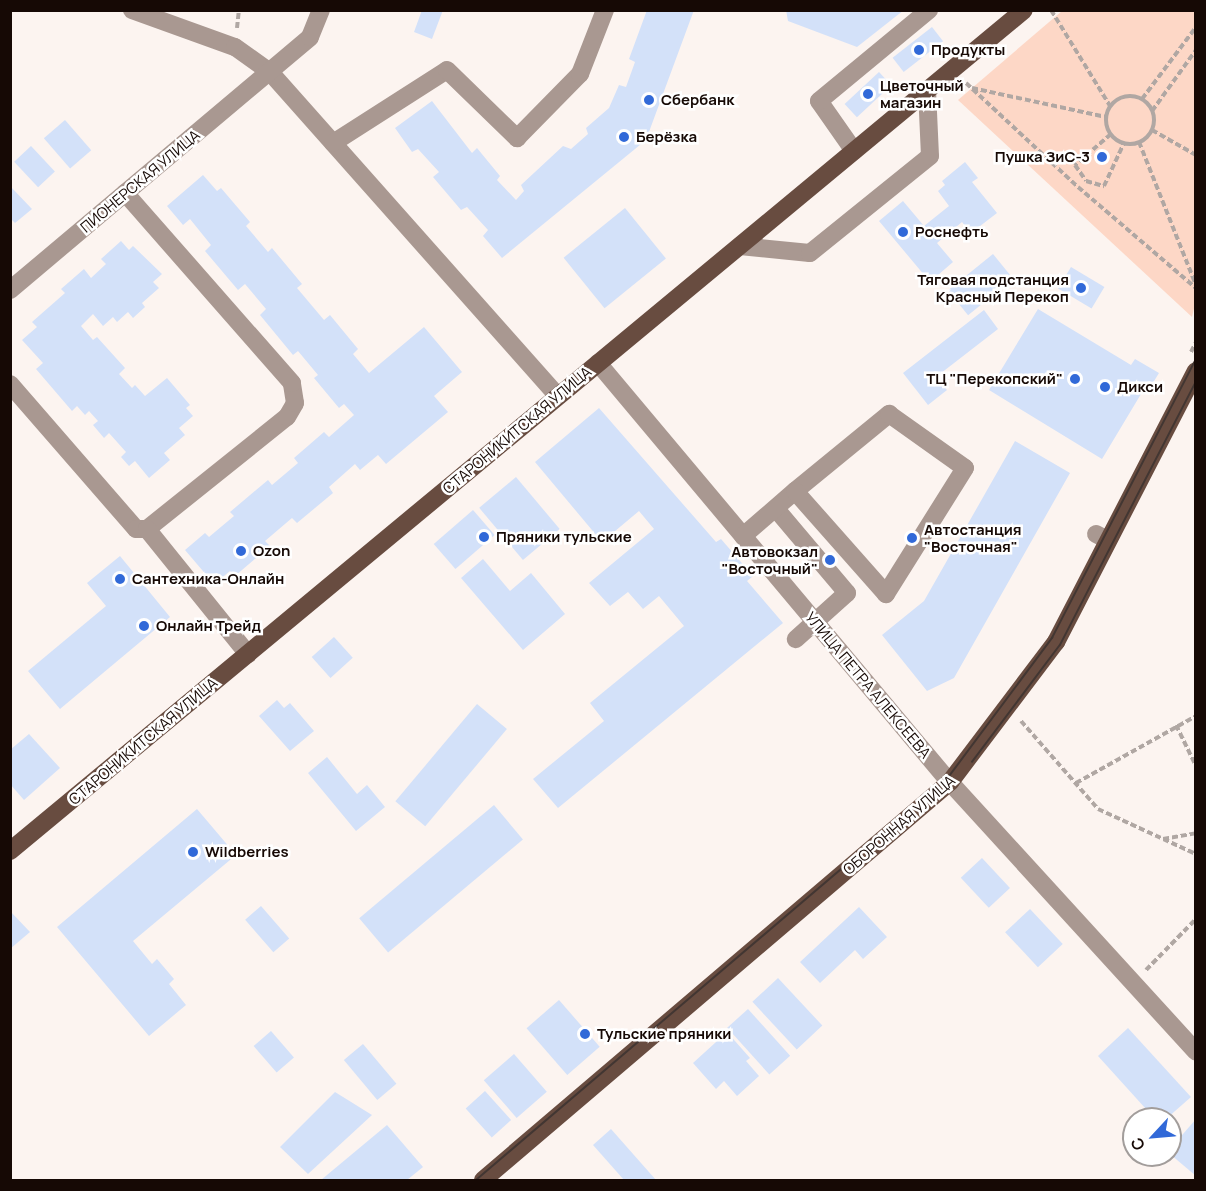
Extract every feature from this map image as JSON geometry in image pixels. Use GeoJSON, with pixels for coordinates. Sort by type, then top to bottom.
{"type":"FeatureCollection","features":[{"type":"Feature","properties":{"kind":"main road","name":"СТАРОНИКИТСКАЯ УЛИЦА"},"geometry":{"type":"LineString","coordinates":[[10,851],[1024,10]]}},
{"type":"Feature","properties":{"kind":"main road","name":"ОБОРОННАЯ УЛИЦА"},"geometry":{"type":"LineString","coordinates":[[483,1180],[950,783],[1056,642],[1102,537],[1196,371]]}},
{"type":"Feature","properties":{"kind":"street"},"geometry":{"type":"LineString","coordinates":[[132,10],[235,47],[270,72],[558,396]]}},
{"type":"Feature","properties":{"kind":"street","name":"ПИОНЕРСКАЯ УЛИЦА"},"geometry":{"type":"LineString","coordinates":[[10,290],[310,37],[321,10]]}},
{"type":"Feature","properties":{"kind":"street"},"geometry":{"type":"LineString","coordinates":[[333,143],[447,69],[517,138],[580,74],[605,10]]}},
{"type":"Feature","properties":{"kind":"street"},"geometry":{"type":"LineString","coordinates":[[854,151],[819,101],[929,10]]}},
{"type":"Feature","properties":{"kind":"street"},"geometry":{"type":"LineString","coordinates":[[740,246],[810,253],[930,156],[927,91]]}},
{"type":"Feature","properties":{"kind":"street"},"geometry":{"type":"LineString","coordinates":[[10,384],[136,529],[147,529],[287,417],[295,403],[292,383],[125,194]]}},
{"type":"Feature","properties":{"kind":"street","name":"УЛИЦА ПЕТРА АЛЕКСЕЕВА"},"geometry":{"type":"LineString","coordinates":[[598,363],[950,783],[1196,1052]]}},
{"type":"Feature","properties":{"kind":"street"},"geometry":{"type":"LineString","coordinates":[[743,536],[795,491],[889,414],[965,468],[886,594],[795,491]]}},
{"type":"Feature","properties":{"kind":"street"},"geometry":{"type":"LineString","coordinates":[[776,509],[847,593],[814,620],[796,639]]}},
{"type":"Feature","properties":{"kind":"street"},"geometry":{"type":"LineString","coordinates":[[147,529],[248,654]]}},
{"type":"Feature","properties":{"kind":"path"},"geometry":{"type":"LineString","coordinates":[[1051,10],[1110,106]]}},
{"type":"Feature","properties":{"kind":"path"},"geometry":{"type":"LineString","coordinates":[[1142,99],[1196,27]]}},
{"type":"Feature","properties":{"kind":"path"},"geometry":{"type":"LineString","coordinates":[[1152,111],[1142,99],[1125,96],[1110,106],[1106,117],[1111,134],[1124,143],[1139,142],[1152,130],[1152,111],[1196,50]]}},
{"type":"Feature","properties":{"kind":"path"},"geometry":{"type":"LineString","coordinates":[[971,72],[962,80],[1078,187],[1196,286]]}},
{"type":"Feature","properties":{"kind":"path"},"geometry":{"type":"LineString","coordinates":[[972,88],[1106,117]]}},
{"type":"Feature","properties":{"kind":"path"},"geometry":{"type":"LineString","coordinates":[[1152,130],[1196,155]]}},
{"type":"Feature","properties":{"kind":"path"},"geometry":{"type":"LineString","coordinates":[[1111,134],[1075,165],[1086,181],[1104,186],[1124,143]]}},
{"type":"Feature","properties":{"kind":"path"},"geometry":{"type":"LineString","coordinates":[[1139,142],[1196,286]]}},
{"type":"Feature","properties":{"kind":"path"},"geometry":{"type":"LineString","coordinates":[[1008,708],[1098,808],[1196,854]]}},
{"type":"Feature","properties":{"kind":"path"},"geometry":{"type":"LineString","coordinates":[[1076,783],[1176,725],[1196,716]]}},
{"type":"Feature","properties":{"kind":"path"},"geometry":{"type":"LineString","coordinates":[[1176,725],[1196,766]]}},
{"type":"Feature","properties":{"kind":"path"},"geometry":{"type":"LineString","coordinates":[[1163,839],[1196,833]]}},
{"type":"Feature","properties":{"kind":"path"},"geometry":{"type":"LineString","coordinates":[[1132,983],[1196,919]]}},
{"type":"Feature","properties":{"kind":"shaded area"},"geometry":{"type":"Polygon","coordinates":[[[1062,11],[1195,11],[1196,300],[1192,317],[958,100],[1062,11]]]}},
{"type":"Feature","properties":{"kind":"building"},"geometry":{"type":"Polygon","coordinates":[[[422,10],[443,10],[432,39],[414,32],[422,10]]]}},
{"type":"Feature","properties":{"kind":"building"},"geometry":{"type":"Polygon","coordinates":[[[647,10],[694,10],[646,140],[502,258],[483,236],[488,230],[467,207],[461,210],[433,177],[439,172],[418,149],[412,152],[395,128],[432,101],[472,153],[477,148],[500,176],[497,180],[516,200],[524,191],[521,185],[563,146],[571,149],[588,134],[586,128],[609,108],[619,85],[626,87],[635,62],[629,59],[647,10]]]}},
{"type":"Feature","properties":{"kind":"building"},"geometry":{"type":"Polygon","coordinates":[[[786,10],[904,10],[857,47],[788,21],[786,10]]]}},
{"type":"Feature","properties":{"kind":"building","name":"Продукты"},"geometry":{"type":"Polygon","coordinates":[[[932,27],[943,41],[904,72],[893,58],[932,27]]]}},
{"type":"Feature","properties":{"kind":"building","name":"Цветочный магазин"},"geometry":{"type":"Polygon","coordinates":[[[879,72],[891,85],[857,117],[845,104],[879,72]]]}},
{"type":"Feature","properties":{"kind":"building"},"geometry":{"type":"Polygon","coordinates":[[[65,120],[91,150],[70,169],[44,138],[65,120]]]}},
{"type":"Feature","properties":{"kind":"building"},"geometry":{"type":"Polygon","coordinates":[[[31,146],[55,172],[38,187],[14,162],[31,146]]]}},
{"type":"Feature","properties":{"kind":"building"},"geometry":{"type":"Polygon","coordinates":[[[965,162],[978,178],[972,182],[997,213],[971,233],[962,222],[937,243],[953,262],[930,282],[879,221],[903,201],[924,226],[949,206],[938,191],[945,185],[942,181],[965,162]]]}},
{"type":"Feature","properties":{"kind":"building"},"geometry":{"type":"Polygon","coordinates":[[[203,175],[217,191],[221,188],[250,222],[246,226],[268,252],[272,248],[302,284],[297,288],[324,320],[330,315],[358,349],[353,354],[369,373],[424,327],[462,372],[434,396],[448,412],[386,464],[378,455],[360,470],[355,464],[329,487],[333,493],[297,523],[292,518],[265,541],[270,546],[235,576],[230,571],[214,584],[185,550],[205,533],[209,537],[234,516],[230,512],[268,480],[272,485],[298,463],[294,458],[324,432],[329,437],[354,415],[344,404],[339,408],[314,378],[318,375],[298,351],[293,355],[260,315],[266,309],[245,284],[238,290],[205,251],[211,245],[190,219],[183,225],[167,206],[203,175]]]}},
{"type":"Feature","properties":{"kind":"building"},"geometry":{"type":"Polygon","coordinates":[[[10,186],[32,209],[15,223],[10,218],[10,186]]]}},
{"type":"Feature","properties":{"kind":"building"},"geometry":{"type":"Polygon","coordinates":[[[625,208],[666,259],[605,308],[564,258],[625,208]]]}},
{"type":"Feature","properties":{"kind":"building"},"geometry":{"type":"Polygon","coordinates":[[[121,241],[129,250],[133,246],[162,274],[153,282],[159,288],[142,303],[145,307],[133,318],[128,312],[117,322],[113,317],[103,326],[93,314],[81,326],[93,340],[97,337],[125,368],[119,374],[132,388],[135,385],[145,396],[167,378],[190,405],[186,408],[193,416],[179,428],[185,435],[164,453],[170,460],[149,478],[135,461],[129,466],[121,457],[126,452],[109,433],[104,438],[93,425],[98,421],[89,411],[85,415],[77,406],[72,411],[36,369],[43,363],[22,340],[37,327],[32,322],[65,293],[61,289],[84,269],[91,278],[106,264],[101,259],[121,241]]]}},
{"type":"Feature","properties":{"kind":"building"},"geometry":{"type":"Polygon","coordinates":[[[993,254],[1013,279],[968,315],[948,291],[993,254]]]}},
{"type":"Feature","properties":{"kind":"building","name":"Тяговая подстанция Красный Перекоп"},"geometry":{"type":"Polygon","coordinates":[[[1071,267],[1104,287],[1092,309],[1058,288],[1071,267]]]}},
{"type":"Feature","properties":{"kind":"building","name":"ТЦ \"Перекопский\""},"geometry":{"type":"Polygon","coordinates":[[[1038,309],[1131,365],[1135,359],[1159,373],[1151,386],[1147,384],[1102,459],[989,390],[1038,309]]]}},
{"type":"Feature","properties":{"kind":"building"},"geometry":{"type":"Polygon","coordinates":[[[984,310],[998,329],[936,377],[947,390],[928,405],[903,373],[984,310]]]}},
{"type":"Feature","properties":{"kind":"building"},"geometry":{"type":"Polygon","coordinates":[[[599,408],[716,542],[721,539],[753,576],[747,581],[783,623],[558,808],[533,779],[604,721],[590,703],[684,626],[659,596],[643,609],[628,592],[610,606],[589,583],[654,529],[639,511],[602,542],[535,462],[599,408]]]}},
{"type":"Feature","properties":{"kind":"building"},"geometry":{"type":"Polygon","coordinates":[[[1015,441],[1070,473],[954,678],[927,691],[882,635],[924,601],[1015,441]]]}},
{"type":"Feature","properties":{"kind":"building"},"geometry":{"type":"Polygon","coordinates":[[[516,477],[560,529],[523,560],[479,508],[516,477]]]}},
{"type":"Feature","properties":{"kind":"building"},"geometry":{"type":"Polygon","coordinates":[[[473,510],[495,535],[455,569],[434,544],[473,510]]]}},
{"type":"Feature","properties":{"kind":"building"},"geometry":{"type":"Polygon","coordinates":[[[120,556],[170,617],[60,709],[28,671],[106,606],[87,583],[120,556]]]}},
{"type":"Feature","properties":{"kind":"building"},"geometry":{"type":"Polygon","coordinates":[[[483,559],[510,591],[531,573],[565,614],[523,650],[461,578],[483,559]]]}},
{"type":"Feature","properties":{"kind":"building"},"geometry":{"type":"Polygon","coordinates":[[[334,637],[353,658],[330,678],[312,657],[334,637]]]}},
{"type":"Feature","properties":{"kind":"building"},"geometry":{"type":"Polygon","coordinates":[[[277,700],[284,708],[290,703],[314,731],[290,751],[259,716],[277,700]]]}},
{"type":"Feature","properties":{"kind":"building"},"geometry":{"type":"Polygon","coordinates":[[[477,704],[507,729],[425,826],[395,801],[477,704]]]}},
{"type":"Feature","properties":{"kind":"building"},"geometry":{"type":"Polygon","coordinates":[[[29,734],[60,768],[24,800],[10,784],[10,750],[29,734]]]}},
{"type":"Feature","properties":{"kind":"building"},"geometry":{"type":"Polygon","coordinates":[[[327,757],[357,794],[367,785],[385,807],[356,831],[308,773],[327,757]]]}},
{"type":"Feature","properties":{"kind":"building"},"geometry":{"type":"Polygon","coordinates":[[[494,805],[523,839],[388,953],[359,918],[494,805]]]}},
{"type":"Feature","properties":{"kind":"building"},"geometry":{"type":"Polygon","coordinates":[[[197,809],[236,855],[133,941],[152,964],[157,959],[174,979],[169,984],[186,1005],[149,1036],[57,927],[197,809]]]}},
{"type":"Feature","properties":{"kind":"building"},"geometry":{"type":"Polygon","coordinates":[[[982,858],[1010,888],[989,908],[961,878],[982,858]]]}},
{"type":"Feature","properties":{"kind":"building"},"geometry":{"type":"Polygon","coordinates":[[[261,906],[289,938],[273,952],[245,920],[261,906]]]}},
{"type":"Feature","properties":{"kind":"building"},"geometry":{"type":"Polygon","coordinates":[[[859,907],[887,937],[863,959],[855,950],[820,983],[800,962],[859,907]]]}},
{"type":"Feature","properties":{"kind":"building"},"geometry":{"type":"Polygon","coordinates":[[[1030,909],[1063,944],[1038,967],[1005,932],[1030,909]]]}},
{"type":"Feature","properties":{"kind":"building"},"geometry":{"type":"Polygon","coordinates":[[[10,911],[30,932],[10,949],[10,911]]]}},
{"type":"Feature","properties":{"kind":"building"},"geometry":{"type":"Polygon","coordinates":[[[778,978],[822,1026],[797,1049],[752,1002],[778,978]]]}},
{"type":"Feature","properties":{"kind":"building"},"geometry":{"type":"Polygon","coordinates":[[[559,1000],[600,1047],[567,1075],[527,1028],[559,1000]]]}},
{"type":"Feature","properties":{"kind":"building"},"geometry":{"type":"Polygon","coordinates":[[[748,1009],[790,1056],[769,1075],[727,1028],[748,1009]]]}},
{"type":"Feature","properties":{"kind":"building"},"geometry":{"type":"Polygon","coordinates":[[[1128,1028],[1191,1097],[1180,1107],[1144,1107],[1098,1056],[1128,1028]]]}},
{"type":"Feature","properties":{"kind":"building"},"geometry":{"type":"Polygon","coordinates":[[[271,1031],[294,1057],[277,1073],[254,1046],[271,1031]]]}},
{"type":"Feature","properties":{"kind":"building"},"geometry":{"type":"Polygon","coordinates":[[[727,1032],[750,1058],[746,1061],[759,1076],[737,1096],[724,1081],[716,1089],[693,1063],[727,1032]]]}},
{"type":"Feature","properties":{"kind":"building"},"geometry":{"type":"Polygon","coordinates":[[[363,1044],[396,1084],[377,1100],[344,1060],[363,1044]]]}},
{"type":"Feature","properties":{"kind":"building"},"geometry":{"type":"Polygon","coordinates":[[[514,1054],[547,1092],[517,1118],[484,1080],[514,1054]]]}},
{"type":"Feature","properties":{"kind":"building"},"geometry":{"type":"Polygon","coordinates":[[[485,1091],[511,1120],[492,1137],[466,1108],[485,1091]]]}},
{"type":"Feature","properties":{"kind":"building"},"geometry":{"type":"Polygon","coordinates":[[[335,1092],[372,1115],[308,1174],[280,1147],[335,1092]]]}},
{"type":"Feature","properties":{"kind":"building"},"geometry":{"type":"Polygon","coordinates":[[[1196,1119],[1196,1176],[1182,1164],[1182,1135],[1196,1119]]]}},
{"type":"Feature","properties":{"kind":"building"},"geometry":{"type":"Polygon","coordinates":[[[387,1125],[423,1167],[407,1180],[321,1180],[387,1125]]]}},
{"type":"Feature","properties":{"kind":"building"},"geometry":{"type":"Polygon","coordinates":[[[611,1129],[656,1180],[624,1180],[593,1145],[611,1129]]]}},
{"type":"Feature","properties":{"kind":"tram line"},"geometry":{"type":"LineString","coordinates":[[476,1180],[947,779],[1052,638],[1196,359]]}},
{"type":"Feature","properties":{"kind":"tram line"},"geometry":{"type":"LineString","coordinates":[[972,762],[1060,645],[1196,382]]}},
{"type":"Feature","properties":{"kind":"place","name":"Продукты"},"geometry":{"type":"Point","coordinates":[919,50]}},
{"type":"Feature","properties":{"kind":"place","name":"Цветочный магазин"},"geometry":{"type":"Point","coordinates":[868,94]}},
{"type":"Feature","properties":{"kind":"place","name":"Сбербанк"},"geometry":{"type":"Point","coordinates":[649,100]}},
{"type":"Feature","properties":{"kind":"place","name":"Берёзка"},"geometry":{"type":"Point","coordinates":[624,137]}},
{"type":"Feature","properties":{"kind":"place","name":"Пушка ЗиС-3"},"geometry":{"type":"Point","coordinates":[1102,157]}},
{"type":"Feature","properties":{"kind":"place","name":"Роснефть"},"geometry":{"type":"Point","coordinates":[903,232]}},
{"type":"Feature","properties":{"kind":"place","name":"Тяговая подстанция Красный Перекоп"},"geometry":{"type":"Point","coordinates":[1081,288]}},
{"type":"Feature","properties":{"kind":"place","name":"ТЦ \"Перекопский\""},"geometry":{"type":"Point","coordinates":[1075,379]}},
{"type":"Feature","properties":{"kind":"place","name":"Дикси"},"geometry":{"type":"Point","coordinates":[1105,387]}},
{"type":"Feature","properties":{"kind":"place","name":"Пряники тульские"},"geometry":{"type":"Point","coordinates":[484,537]}},
{"type":"Feature","properties":{"kind":"place","name":"Автостанция \"Восточная\""},"geometry":{"type":"Point","coordinates":[912,538]}},
{"type":"Feature","properties":{"kind":"place","name":"Ozon"},"geometry":{"type":"Point","coordinates":[241,551]}},
{"type":"Feature","properties":{"kind":"place","name":"Автовокзал \"Восточный\""},"geometry":{"type":"Point","coordinates":[830,560]}},
{"type":"Feature","properties":{"kind":"place","name":"Сантехника-Онлайн"},"geometry":{"type":"Point","coordinates":[120,579]}},
{"type":"Feature","properties":{"kind":"place","name":"Онлайн Трейд"},"geometry":{"type":"Point","coordinates":[144,626]}},
{"type":"Feature","properties":{"kind":"place","name":"Wildberries"},"geometry":{"type":"Point","coordinates":[193,852]}},
{"type":"Feature","properties":{"kind":"place","name":"Тульские пряники"},"geometry":{"type":"Point","coordinates":[585,1034]}}]}
